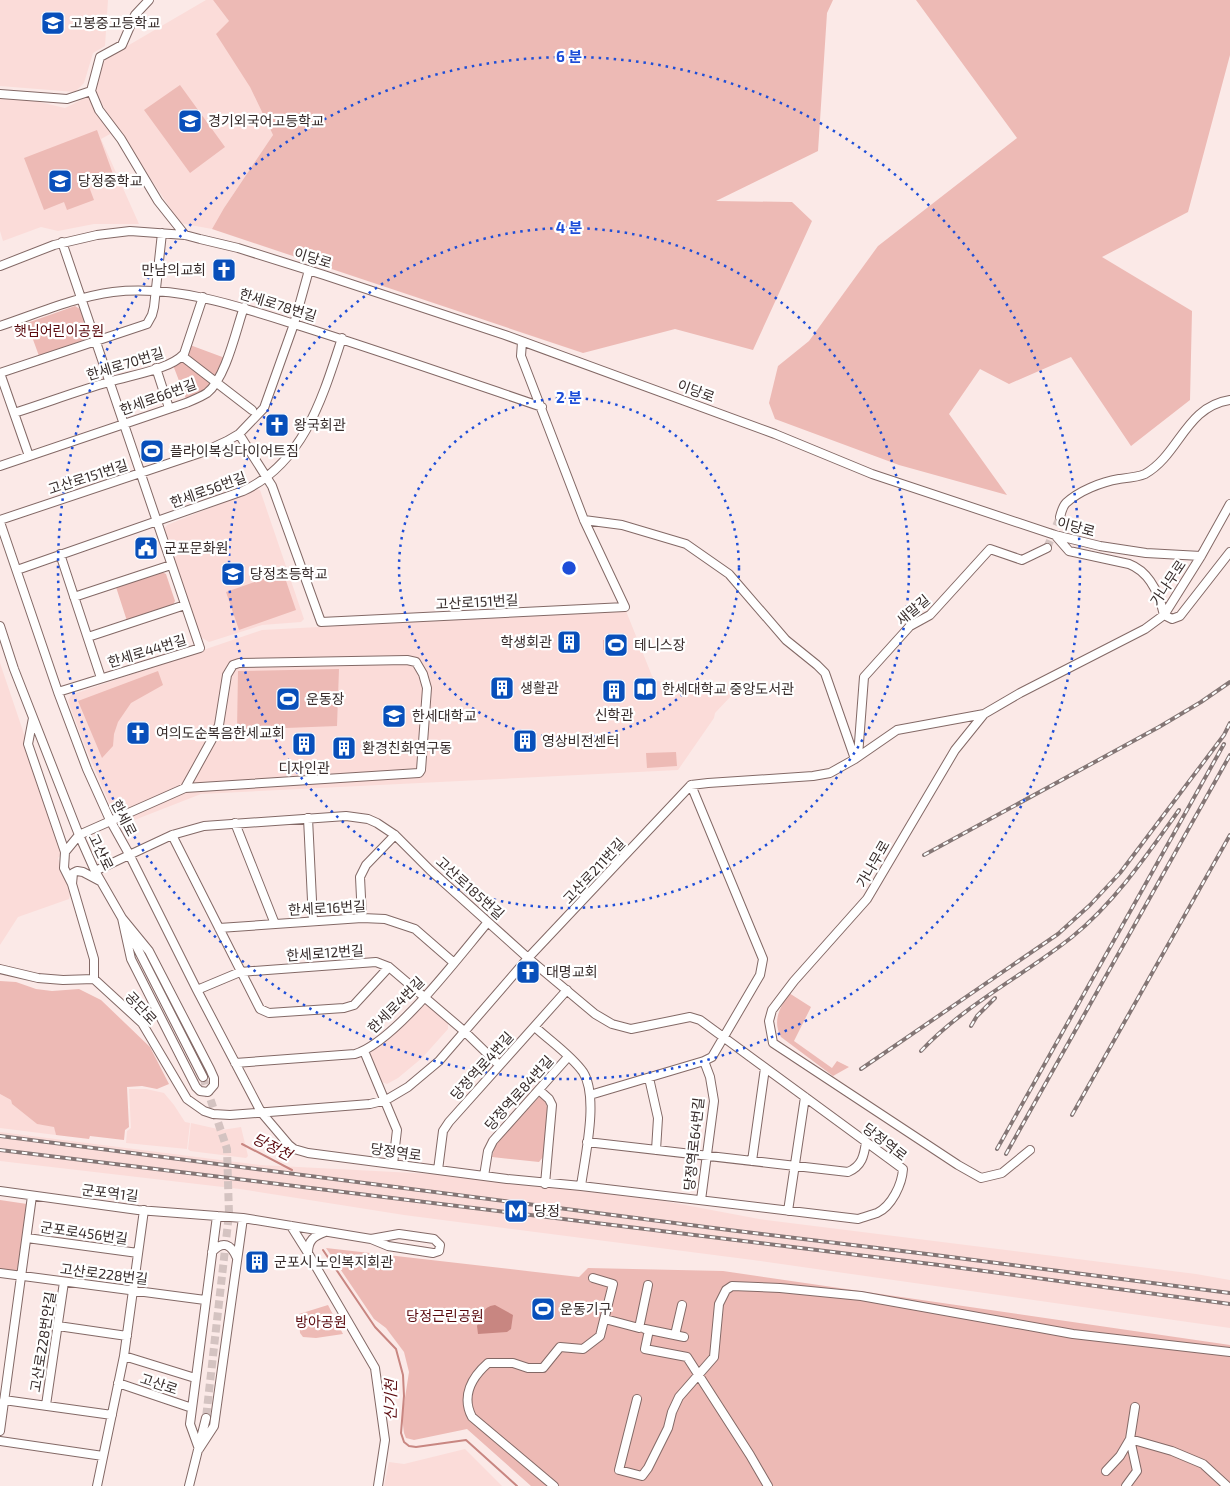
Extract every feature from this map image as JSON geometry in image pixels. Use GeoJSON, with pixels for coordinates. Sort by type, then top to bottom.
{"type":"FeatureCollection","features":[{"type":"Feature","properties":{"kind":"street"},"geometry":{"type":"LineString","coordinates":[[149,0],[135,15],[122,45],[100,57],[91,91],[99,110],[121,139],[158,201],[185,235]]}},
{"type":"Feature","properties":{"kind":"street"},"geometry":{"type":"LineString","coordinates":[[0,94],[67,99],[91,91]]}},
{"type":"Feature","properties":{"kind":"street","name":"이당로"},"geometry":{"type":"LineString","coordinates":[[0,266],[62,242],[98,235],[130,231],[185,235],[238,248],[309,270],[522,342],[775,434],[872,474],[1055,535],[1100,546],[1146,553],[1201,556]]}},
{"type":"Feature","properties":{"kind":"street"},"geometry":{"type":"LineString","coordinates":[[29,456],[0,373],[147,324],[152,315],[156,292],[162,233]]}},
{"type":"Feature","properties":{"kind":"street","name":"한세로44번길"},"geometry":{"type":"LineString","coordinates":[[58,692],[200,648],[122,424],[62,242]]}},
{"type":"Feature","properties":{"kind":"street","name":"고산로151번길"},"geometry":{"type":"LineString","coordinates":[[0,521],[203,452],[239,434],[259,416],[264,408],[294,324],[309,270]]}},
{"type":"Feature","properties":{"kind":"street","name":"한세로78번길"},"geometry":{"type":"LineString","coordinates":[[0,326],[81,300],[114,292],[156,292],[203,297],[244,307],[342,338],[542,407]]}},
{"type":"Feature","properties":{"kind":"street","name":"한세로70번길"},"geometry":{"type":"LineString","coordinates":[[14,413],[171,363],[182,356],[203,297]]}},
{"type":"Feature","properties":{"kind":"street","name":"한세로66번길"},"geometry":{"type":"LineString","coordinates":[[0,466],[169,408],[204,394],[216,382],[223,369],[244,307]]}},
{"type":"Feature","properties":{"kind":"street","name":"한세로56번길"},"geometry":{"type":"LineString","coordinates":[[17,570],[243,491],[268,477],[286,459],[309,427],[327,384],[342,338]]}},
{"type":"Feature","properties":{"kind":"street","name":"고산로151번길"},"geometry":{"type":"LineString","coordinates":[[239,434],[268,477],[321,622],[625,607],[584,520],[521,356],[522,342]]}},
{"type":"Feature","properties":{"kind":"street"},"geometry":{"type":"LineString","coordinates":[[182,356],[252,410]]}},
{"type":"Feature","properties":{"kind":"street"},"geometry":{"type":"LineString","coordinates":[[156,368],[169,408]]}},
{"type":"Feature","properties":{"kind":"street"},"geometry":{"type":"LineString","coordinates":[[1060,517],[1065,504],[1086,490],[1112,480],[1144,474],[1161,462],[1200,411],[1219,401],[1230,400]]}},
{"type":"Feature","properties":{"kind":"street","name":"가나무로"},"geometry":{"type":"LineString","coordinates":[[1030,1150],[1002,1173],[981,1178],[950,1160],[773,1043],[769,1021],[772,1010],[794,981],[867,899],[954,750],[984,714],[1020,693],[1144,629],[1164,614],[1201,556],[1230,504]]}},
{"type":"Feature","properties":{"kind":"street"},"geometry":{"type":"LineString","coordinates":[[584,520],[622,525],[686,544],[729,574],[786,640],[825,673],[857,757]]}},
{"type":"Feature","properties":{"kind":"street","name":"한세로"},"geometry":{"type":"LineString","coordinates":[[0,521],[58,692],[87,769],[110,820],[261,1112]]}},
{"type":"Feature","properties":{"kind":"street"},"geometry":{"type":"LineString","coordinates":[[1055,535],[1069,552],[1138,567],[1156,589],[1164,614],[1172,619],[1180,616],[1230,552]]}},
{"type":"Feature","properties":{"kind":"street","name":"새말길"},"geometry":{"type":"LineString","coordinates":[[857,757],[864,677],[910,626],[930,615],[990,549],[1022,560],[1047,548]]}},
{"type":"Feature","properties":{"kind":"street"},"geometry":{"type":"LineString","coordinates":[[60,554],[101,678]]}},
{"type":"Feature","properties":{"kind":"street"},"geometry":{"type":"LineString","coordinates":[[74,597],[171,565]]}},
{"type":"Feature","properties":{"kind":"street"},"geometry":{"type":"LineString","coordinates":[[88,637],[185,605]]}},
{"type":"Feature","properties":{"kind":"street","name":"고산로"},"geometry":{"type":"LineString","coordinates":[[0,626],[33,718],[95,871],[122,918],[202,1077]]}},
{"type":"Feature","properties":{"kind":"street"},"geometry":{"type":"LineString","coordinates":[[65,852],[79,835],[185,788],[419,773],[421,770],[427,688],[423,674],[416,662],[407,660],[239,663],[233,665],[227,675],[216,732],[185,788]]}},
{"type":"Feature","properties":{"kind":"street"},"geometry":{"type":"LineString","coordinates":[[590,1095],[712,1057],[760,975],[763,959],[690,785],[813,776],[830,773],[897,730],[984,714]]}},
{"type":"Feature","properties":{"kind":"street"},"geometry":{"type":"LineString","coordinates":[[0,969],[38,978],[63,980],[94,978],[94,959],[72,884],[64,868],[65,852],[28,744],[33,718]]}},
{"type":"Feature","properties":{"kind":"street","name":"고산로211번길"},"geometry":{"type":"LineString","coordinates":[[261,1112],[370,1104],[386,1100],[422,1077],[528,958],[690,785]]}},
{"type":"Feature","properties":{"kind":"street","name":"고산로185번길"},"geometry":{"type":"LineString","coordinates":[[95,871],[172,835],[204,826],[308,818],[355,817],[377,823],[395,835],[430,870],[528,958]]}},
{"type":"Feature","properties":{"kind":"street"},"geometry":{"type":"LineString","coordinates":[[308,818],[313,921]]}},
{"type":"Feature","properties":{"kind":"street"},"geometry":{"type":"LineString","coordinates":[[235,823],[275,924]]}},
{"type":"Feature","properties":{"kind":"street"},"geometry":{"type":"LineString","coordinates":[[172,835],[260,1009],[269,1013],[344,1008],[354,1004],[389,967]]}},
{"type":"Feature","properties":{"kind":"street"},"geometry":{"type":"LineString","coordinates":[[362,918],[360,878],[366,865],[395,835]]}},
{"type":"Feature","properties":{"kind":"street"},"geometry":{"type":"LineString","coordinates":[[72,884],[73,874],[77,871],[101,881]]}},
{"type":"Feature","properties":{"kind":"street"},"geometry":{"type":"LineString","coordinates":[[122,918],[149,951],[210,1069],[214,1078],[214,1085],[208,1092],[200,1092],[196,1087],[131,959],[122,918]]}},
{"type":"Feature","properties":{"kind":"street","name":"한세로16번길"},"geometry":{"type":"LineString","coordinates":[[219,928],[362,918],[386,919],[415,930],[453,962]]}},
{"type":"Feature","properties":{"kind":"street","name":"한세로4번길"},"geometry":{"type":"LineString","coordinates":[[235,1063],[355,1054],[364,1051],[386,1035],[424,996],[488,922]]}},
{"type":"Feature","properties":{"kind":"street","name":"당정역로"},"geometry":{"type":"LineString","coordinates":[[261,1112],[294,1149],[308,1153],[545,1184],[581,1186],[858,1219],[880,1212],[896,1194],[903,1169],[700,1020],[690,1017],[631,1029],[612,1024],[595,1014],[528,958]]}},
{"type":"Feature","properties":{"kind":"street","name":"한세로12번길"},"geometry":{"type":"LineString","coordinates":[[197,990],[240,972],[376,962],[389,967],[424,996],[499,1065]]}},
{"type":"Feature","properties":{"kind":"street","name":"공단로"},"geometry":{"type":"LineString","coordinates":[[94,978],[142,1023],[186,1099],[194,1106],[204,1112],[213,1114],[230,1115],[261,1112]]}},
{"type":"Feature","properties":{"kind":"street","name":"당정역로4번길"},"geometry":{"type":"LineString","coordinates":[[438,1170],[443,1131],[449,1122],[567,990]]}},
{"type":"Feature","properties":{"kind":"street"},"geometry":{"type":"LineString","coordinates":[[535,1027],[582,1072],[588,1084],[591,1108],[581,1186]]}},
{"type":"Feature","properties":{"kind":"street"},"geometry":{"type":"LineString","coordinates":[[364,1051],[397,1130],[393,1164]]}},
{"type":"Feature","properties":{"kind":"street","name":"당정역로84번길"},"geometry":{"type":"LineString","coordinates":[[484,1176],[488,1151],[493,1141],[568,1057]]}},
{"type":"Feature","properties":{"kind":"street","name":"당정역로64번길"},"geometry":{"type":"LineString","coordinates":[[700,1200],[714,1101],[710,1077],[704,1061]]}},
{"type":"Feature","properties":{"kind":"street"},"geometry":{"type":"LineString","coordinates":[[752,1161],[765,1068]]}},
{"type":"Feature","properties":{"kind":"street"},"geometry":{"type":"LineString","coordinates":[[649,1078],[658,1118],[656,1150]]}},
{"type":"Feature","properties":{"kind":"street"},"geometry":{"type":"LineString","coordinates":[[538,1090],[549,1099],[552,1106],[545,1184]]}},
{"type":"Feature","properties":{"kind":"street"},"geometry":{"type":"LineString","coordinates":[[788,1210],[805,1097]]}},
{"type":"Feature","properties":{"kind":"street"},"geometry":{"type":"LineString","coordinates":[[587,1142],[848,1172],[856,1169],[864,1158],[866,1142]]}},
{"type":"Feature","properties":{"kind":"street","name":"군포역1길"},"geometry":{"type":"LineString","coordinates":[[0,1191],[144,1210],[242,1218],[371,1239]]}},
{"type":"Feature","properties":{"kind":"street"},"geometry":{"type":"LineString","coordinates":[[0,1431],[32,1196]]}},
{"type":"Feature","properties":{"kind":"street","name":"군포로456번길"},"geometry":{"type":"LineString","coordinates":[[97,1486],[124,1356],[144,1210]]}},
{"type":"Feature","properties":{"kind":"street"},"geometry":{"type":"LineString","coordinates":[[199,1449],[190,1424],[216,1216]]}},
{"type":"Feature","properties":{"kind":"street"},"geometry":{"type":"LineString","coordinates":[[199,1449],[214,1426],[242,1218]]}},
{"type":"Feature","properties":{"kind":"street"},"geometry":{"type":"LineString","coordinates":[[291,1226],[375,1368],[385,1440],[378,1486]]}},
{"type":"Feature","properties":{"kind":"street"},"geometry":{"type":"LineString","coordinates":[[308,1253],[309,1244],[314,1237],[326,1232]]}},
{"type":"Feature","properties":{"kind":"street"},"geometry":{"type":"LineString","coordinates":[[399,1234],[434,1239],[440,1245],[439,1251],[433,1253],[388,1246],[371,1239],[399,1234]]}},
{"type":"Feature","properties":{"kind":"street","name":"군포로456번길"},"geometry":{"type":"LineString","coordinates":[[27,1238],[138,1253]]}},
{"type":"Feature","properties":{"kind":"street"},"geometry":{"type":"LineString","coordinates":[[212,1252],[220,1245],[225,1245],[234,1250],[237,1258]]}},
{"type":"Feature","properties":{"kind":"street","name":"고산로228번길"},"geometry":{"type":"LineString","coordinates":[[0,1273],[205,1300]]}},
{"type":"Feature","properties":{"kind":"street"},"geometry":{"type":"LineString","coordinates":[[554,1486],[472,1417],[468,1410],[468,1390],[480,1371],[488,1363],[513,1363],[528,1368],[543,1368],[560,1347],[583,1349],[600,1336],[613,1284],[593,1278]]}},
{"type":"Feature","properties":{"kind":"street","name":"고산로228번안길"},"geometry":{"type":"LineString","coordinates":[[46,1406],[64,1282]]}},
{"type":"Feature","properties":{"kind":"street"},"geometry":{"type":"LineString","coordinates":[[639,1328],[648,1285]]}},
{"type":"Feature","properties":{"kind":"street"},"geometry":{"type":"LineString","coordinates":[[637,1399],[619,1470],[642,1476],[668,1428],[678,1397],[714,1357],[719,1304],[726,1290],[732,1286],[780,1288],[861,1296],[1074,1334],[1230,1352]]}},
{"type":"Feature","properties":{"kind":"street"},"geometry":{"type":"LineString","coordinates":[[674,1335],[682,1304]]}},
{"type":"Feature","properties":{"kind":"street"},"geometry":{"type":"LineString","coordinates":[[605,1319],[684,1337]]}},
{"type":"Feature","properties":{"kind":"street"},"geometry":{"type":"LineString","coordinates":[[58,1326],[127,1336]]}},
{"type":"Feature","properties":{"kind":"street"},"geometry":{"type":"LineString","coordinates":[[649,1330],[645,1349],[687,1357],[750,1454],[768,1486]]}},
{"type":"Feature","properties":{"kind":"street","name":"고산로"},"geometry":{"type":"LineString","coordinates":[[124,1356],[195,1378]]}},
{"type":"Feature","properties":{"kind":"street","name":"고산로"},"geometry":{"type":"LineString","coordinates":[[118,1383],[192,1408]]}},
{"type":"Feature","properties":{"kind":"street"},"geometry":{"type":"LineString","coordinates":[[4,1400],[112,1415]]}},
{"type":"Feature","properties":{"kind":"street"},"geometry":{"type":"LineString","coordinates":[[1106,1471],[1120,1456],[1130,1438],[1135,1407]]}},
{"type":"Feature","properties":{"kind":"street"},"geometry":{"type":"LineString","coordinates":[[189,1486],[206,1418]]}},
{"type":"Feature","properties":{"kind":"street"},"geometry":{"type":"LineString","coordinates":[[1126,1486],[1137,1471],[1130,1438]]}},
{"type":"Feature","properties":{"kind":"street"},"geometry":{"type":"LineString","coordinates":[[1130,1438],[1172,1451],[1203,1464],[1227,1486]]}},
{"type":"Feature","properties":{"kind":"street"},"geometry":{"type":"LineString","coordinates":[[0,1441],[103,1456]]}},
{"type":"Feature","properties":{"kind":"shaded area","name":"고봉중고등학교"},"geometry":{"type":"Polygon","coordinates":[[[0,0],[108,0],[105,46],[93,53],[84,83],[75,92],[0,86],[0,0]]]}},
{"type":"Feature","properties":{"kind":"shaded area","name":"경기외국어고등학교"},"geometry":{"type":"Polygon","coordinates":[[[206,0],[213,0],[229,21],[250,87],[273,135],[212,229],[180,223],[104,108],[95,88],[105,59],[206,0]]]}},
{"type":"Feature","properties":{"kind":"shaded area","name":"당정중학교"},"geometry":{"type":"Polygon","coordinates":[[[89,96],[112,133],[101,139],[139,224],[94,224],[58,231],[41,227],[3,241],[0,231],[0,98],[22,98],[65,108],[89,96]]]}},
{"type":"Feature","properties":{"kind":"shaded area","name":"당정초등학교"},"geometry":{"type":"Polygon","coordinates":[[[257,489],[260,490],[304,619],[301,622],[262,625],[209,642],[199,636],[163,530],[167,525],[257,489]]]}},
{"type":"Feature","properties":{"kind":"shaded area","name":"한세대학교"},"geometry":{"type":"Polygon","coordinates":[[[626,611],[652,676],[658,681],[684,688],[732,688],[732,695],[715,713],[714,718],[678,770],[201,794],[119,826],[68,701],[71,695],[262,630],[626,611]]]}},
{"type":"Feature","properties":{"kind":"shaded area"},"geometry":{"type":"Polygon","coordinates":[[[0,663],[64,852],[58,858],[70,895],[69,899],[18,917],[0,945],[0,663]]]}},
{"type":"Feature","properties":{"kind":"shaded area"},"geometry":{"type":"Polygon","coordinates":[[[427,1001],[448,1021],[448,1029],[422,1058],[398,1078],[387,1084],[382,1082],[370,1056],[371,1051],[388,1038],[422,1002],[427,1001]]]}},
{"type":"Feature","properties":{"kind":"shaded area"},"geometry":{"type":"Polygon","coordinates":[[[129,1089],[146,1089],[164,1093],[185,1122],[190,1123],[187,1149],[126,1143],[127,1131],[131,1128],[129,1089]]]}},
{"type":"Feature","properties":{"kind":"shaded area"},"geometry":{"type":"Polygon","coordinates":[[[0,1094],[11,1100],[12,1104],[37,1124],[54,1126],[56,1135],[0,1128],[0,1094]]]}},
{"type":"Feature","properties":{"kind":"shaded area"},"geometry":{"type":"Polygon","coordinates":[[[191,1123],[222,1130],[241,1127],[248,1156],[246,1158],[190,1151],[188,1149],[191,1123]]]}},
{"type":"Feature","properties":{"kind":"shaded area"},"geometry":{"type":"Polygon","coordinates":[[[0,1132],[260,1165],[452,1175],[648,1198],[759,1219],[1196,1274],[1230,1280],[1230,1328],[753,1260],[404,1215],[240,1189],[0,1161],[0,1132]]]}},
{"type":"Feature","properties":{"kind":"shaded area"},"geometry":{"type":"Polygon","coordinates":[[[495,1305],[513,1315],[511,1329],[507,1332],[478,1334],[477,1326],[484,1310],[495,1305]]]}},
{"type":"Feature","properties":{"kind":"shaded area"},"geometry":{"type":"Polygon","coordinates":[[[465,1449],[502,1486],[384,1486],[389,1462],[404,1464],[465,1449]]]}},
{"type":"Feature","properties":{"kind":"green space"},"geometry":{"type":"Polygon","coordinates":[[[213,0],[833,0],[827,13],[818,151],[716,201],[792,202],[812,221],[753,350],[675,329],[583,353],[212,229],[273,135],[250,87],[216,34],[229,21],[213,0]]]}},
{"type":"Feature","properties":{"kind":"green space"},"geometry":{"type":"Polygon","coordinates":[[[916,0],[1230,0],[1230,55],[1188,212],[1102,257],[1192,311],[1190,400],[1131,446],[1071,357],[1009,384],[980,369],[949,414],[1007,495],[899,465],[775,419],[769,403],[778,366],[809,341],[878,246],[1017,138],[916,0]]]}},
{"type":"Feature","properties":{"kind":"green space"},"geometry":{"type":"Polygon","coordinates":[[[180,85],[225,147],[190,173],[144,110],[180,85]]]}},
{"type":"Feature","properties":{"kind":"green space"},"geometry":{"type":"Polygon","coordinates":[[[97,130],[113,174],[88,184],[94,200],[67,210],[64,202],[44,210],[24,158],[97,130]]]}},
{"type":"Feature","properties":{"kind":"green space","name":"햇님어린이공원"},"geometry":{"type":"Polygon","coordinates":[[[75,306],[80,309],[89,334],[87,339],[39,356],[27,323],[75,306]]]}},
{"type":"Feature","properties":{"kind":"green space"},"geometry":{"type":"Polygon","coordinates":[[[190,345],[225,358],[215,380],[207,389],[186,399],[173,365],[190,345]]]}},
{"type":"Feature","properties":{"kind":"green space"},"geometry":{"type":"Polygon","coordinates":[[[162,572],[166,574],[175,601],[173,605],[127,621],[116,587],[162,572]]]}},
{"type":"Feature","properties":{"kind":"green space"},"geometry":{"type":"Polygon","coordinates":[[[283,572],[296,610],[239,630],[226,592],[283,572]]]}},
{"type":"Feature","properties":{"kind":"green space","name":"테니스장"},"geometry":{"type":"Polygon","coordinates":[[[603,640],[628,640],[628,650],[603,650],[603,640]]]}},
{"type":"Feature","properties":{"kind":"green space","name":"운동장"},"geometry":{"type":"Polygon","coordinates":[[[339,669],[337,726],[237,730],[238,671],[339,669]]]}},
{"type":"Feature","properties":{"kind":"green space"},"geometry":{"type":"Polygon","coordinates":[[[158,671],[163,685],[131,703],[118,722],[113,746],[102,758],[78,701],[158,671]]]}},
{"type":"Feature","properties":{"kind":"green space"},"geometry":{"type":"Polygon","coordinates":[[[676,752],[677,766],[647,768],[646,753],[676,752]]]}},
{"type":"Feature","properties":{"kind":"green space"},"geometry":{"type":"Polygon","coordinates":[[[0,981],[16,982],[36,989],[52,991],[79,989],[101,1000],[150,1047],[169,1084],[157,1089],[142,1086],[127,1087],[129,1127],[125,1130],[124,1140],[90,1136],[89,1139],[56,1135],[54,1127],[37,1124],[12,1104],[11,1100],[0,1094],[0,981]]]}},
{"type":"Feature","properties":{"kind":"green space"},"geometry":{"type":"Polygon","coordinates":[[[789,993],[811,1007],[794,1041],[832,1068],[837,1061],[849,1067],[833,1076],[781,1037],[777,1025],[778,1014],[789,993]]]}},
{"type":"Feature","properties":{"kind":"green space"},"geometry":{"type":"Polygon","coordinates":[[[541,1095],[545,1101],[548,1116],[543,1157],[539,1162],[492,1157],[496,1142],[541,1095]]]}},
{"type":"Feature","properties":{"kind":"green space"},"geometry":{"type":"Polygon","coordinates":[[[0,1200],[27,1204],[17,1272],[0,1270],[0,1200]]]}},
{"type":"Feature","properties":{"kind":"green space","name":"당정근린공원"},"geometry":{"type":"Polygon","coordinates":[[[326,1248],[579,1277],[588,1268],[723,1271],[1230,1345],[1230,1486],[531,1486],[467,1429],[414,1440],[406,1438],[402,1417],[409,1372],[404,1352],[386,1328],[374,1319],[326,1248]]]}},
{"type":"Feature","properties":{"kind":"green space","name":"방아공원"},"geometry":{"type":"Polygon","coordinates":[[[328,1305],[343,1334],[316,1338],[303,1337],[300,1333],[299,1314],[328,1305]]]}},
{"type":"Feature","properties":{"kind":"waterway","name":"당정천"},"geometry":{"type":"LineString","coordinates":[[242,1144],[292,1170]]}},
{"type":"Feature","properties":{"kind":"waterway","name":"신기천"},"geometry":{"type":"LineString","coordinates":[[323,1250],[375,1327],[396,1349],[403,1375],[404,1396],[401,1433],[404,1442],[409,1446],[416,1447],[466,1440],[517,1486]]}},
{"type":"Feature","properties":{"kind":"tunnel"},"geometry":{"type":"LineString","coordinates":[[1047,548],[1060,517]]}},
{"type":"Feature","properties":{"kind":"tunnel"},"geometry":{"type":"LineString","coordinates":[[203,1077],[227,1149],[229,1214],[206,1418]]}},
{"type":"Feature","properties":{"kind":"railway"},"geometry":{"type":"LineString","coordinates":[[924,855],[1159,727],[1230,682]]}},
{"type":"Feature","properties":{"kind":"railway"},"geometry":{"type":"LineString","coordinates":[[861,1069],[1058,934],[1090,905],[1120,873],[1224,735],[1230,723]]}},
{"type":"Feature","properties":{"kind":"railway"},"geometry":{"type":"LineString","coordinates":[[997,1149],[1224,744]]}},
{"type":"Feature","properties":{"kind":"railway"},"geometry":{"type":"LineString","coordinates":[[1006,1154],[1230,755]]}},
{"type":"Feature","properties":{"kind":"railway"},"geometry":{"type":"LineString","coordinates":[[921,1051],[956,1019],[1053,951],[1088,923],[1130,877],[1179,810]]}},
{"type":"Feature","properties":{"kind":"railway"},"geometry":{"type":"LineString","coordinates":[[1072,1115],[1230,835]]}},
{"type":"Feature","properties":{"kind":"railway"},"geometry":{"type":"LineString","coordinates":[[971,1026],[977,1016],[995,998]]}},
{"type":"Feature","properties":{"kind":"railway"},"geometry":{"type":"LineString","coordinates":[[0,1136],[1230,1293]]}},
{"type":"Feature","properties":{"kind":"railway"},"geometry":{"type":"LineString","coordinates":[[0,1150],[939,1265],[1230,1304]]}},
{"type":"Feature","properties":{"kind":"place","name":"고봉중고등학교"},"geometry":{"type":"Point","coordinates":[53,23]}},
{"type":"Feature","properties":{"kind":"place","name":"경기외국어고등학교"},"geometry":{"type":"Point","coordinates":[190,121]}},
{"type":"Feature","properties":{"kind":"place","name":"당정중학교"},"geometry":{"type":"Point","coordinates":[60,181]}},
{"type":"Feature","properties":{"kind":"place","name":"만남의교회"},"geometry":{"type":"Point","coordinates":[224,270]}},
{"type":"Feature","properties":{"kind":"place","name":"왕국회관"},"geometry":{"type":"Point","coordinates":[277,425]}},
{"type":"Feature","properties":{"kind":"place","name":"플라이복싱다이어트짐"},"geometry":{"type":"Point","coordinates":[152,451]}},
{"type":"Feature","properties":{"kind":"place","name":"군포문화원"},"geometry":{"type":"Point","coordinates":[146,548]}},
{"type":"Feature","properties":{"kind":"place","name":"당정초등학교"},"geometry":{"type":"Point","coordinates":[233,574]}},
{"type":"Feature","properties":{"kind":"place","name":"학생회관"},"geometry":{"type":"Point","coordinates":[569,642]}},
{"type":"Feature","properties":{"kind":"place","name":"테니스장"},"geometry":{"type":"Point","coordinates":[616,645]}},
{"type":"Feature","properties":{"kind":"place","name":"생활관"},"geometry":{"type":"Point","coordinates":[502,688]}},
{"type":"Feature","properties":{"kind":"place","name":"한세대학교 중앙도서관"},"geometry":{"type":"Point","coordinates":[645,689]}},
{"type":"Feature","properties":{"kind":"place","name":"신학관"},"geometry":{"type":"Point","coordinates":[614,691]}},
{"type":"Feature","properties":{"kind":"place","name":"운동장"},"geometry":{"type":"Point","coordinates":[288,699]}},
{"type":"Feature","properties":{"kind":"place","name":"한세대학교"},"geometry":{"type":"Point","coordinates":[394,716]}},
{"type":"Feature","properties":{"kind":"place","name":"여의도순복음한세교회"},"geometry":{"type":"Point","coordinates":[138,733]}},
{"type":"Feature","properties":{"kind":"place","name":"영상비전센터"},"geometry":{"type":"Point","coordinates":[525,741]}},
{"type":"Feature","properties":{"kind":"place","name":"디자인관"},"geometry":{"type":"Point","coordinates":[304,744]}},
{"type":"Feature","properties":{"kind":"place","name":"환경친화연구동"},"geometry":{"type":"Point","coordinates":[344,748]}},
{"type":"Feature","properties":{"kind":"place","name":"대명교회"},"geometry":{"type":"Point","coordinates":[528,972]}},
{"type":"Feature","properties":{"kind":"place","name":"당정"},"geometry":{"type":"Point","coordinates":[516,1211]}},
{"type":"Feature","properties":{"kind":"place","name":"군포시 노인복지회관"},"geometry":{"type":"Point","coordinates":[257,1262]}},
{"type":"Feature","properties":{"kind":"place","name":"운동기구"},"geometry":{"type":"Point","coordinates":[543,1309]}}]}
